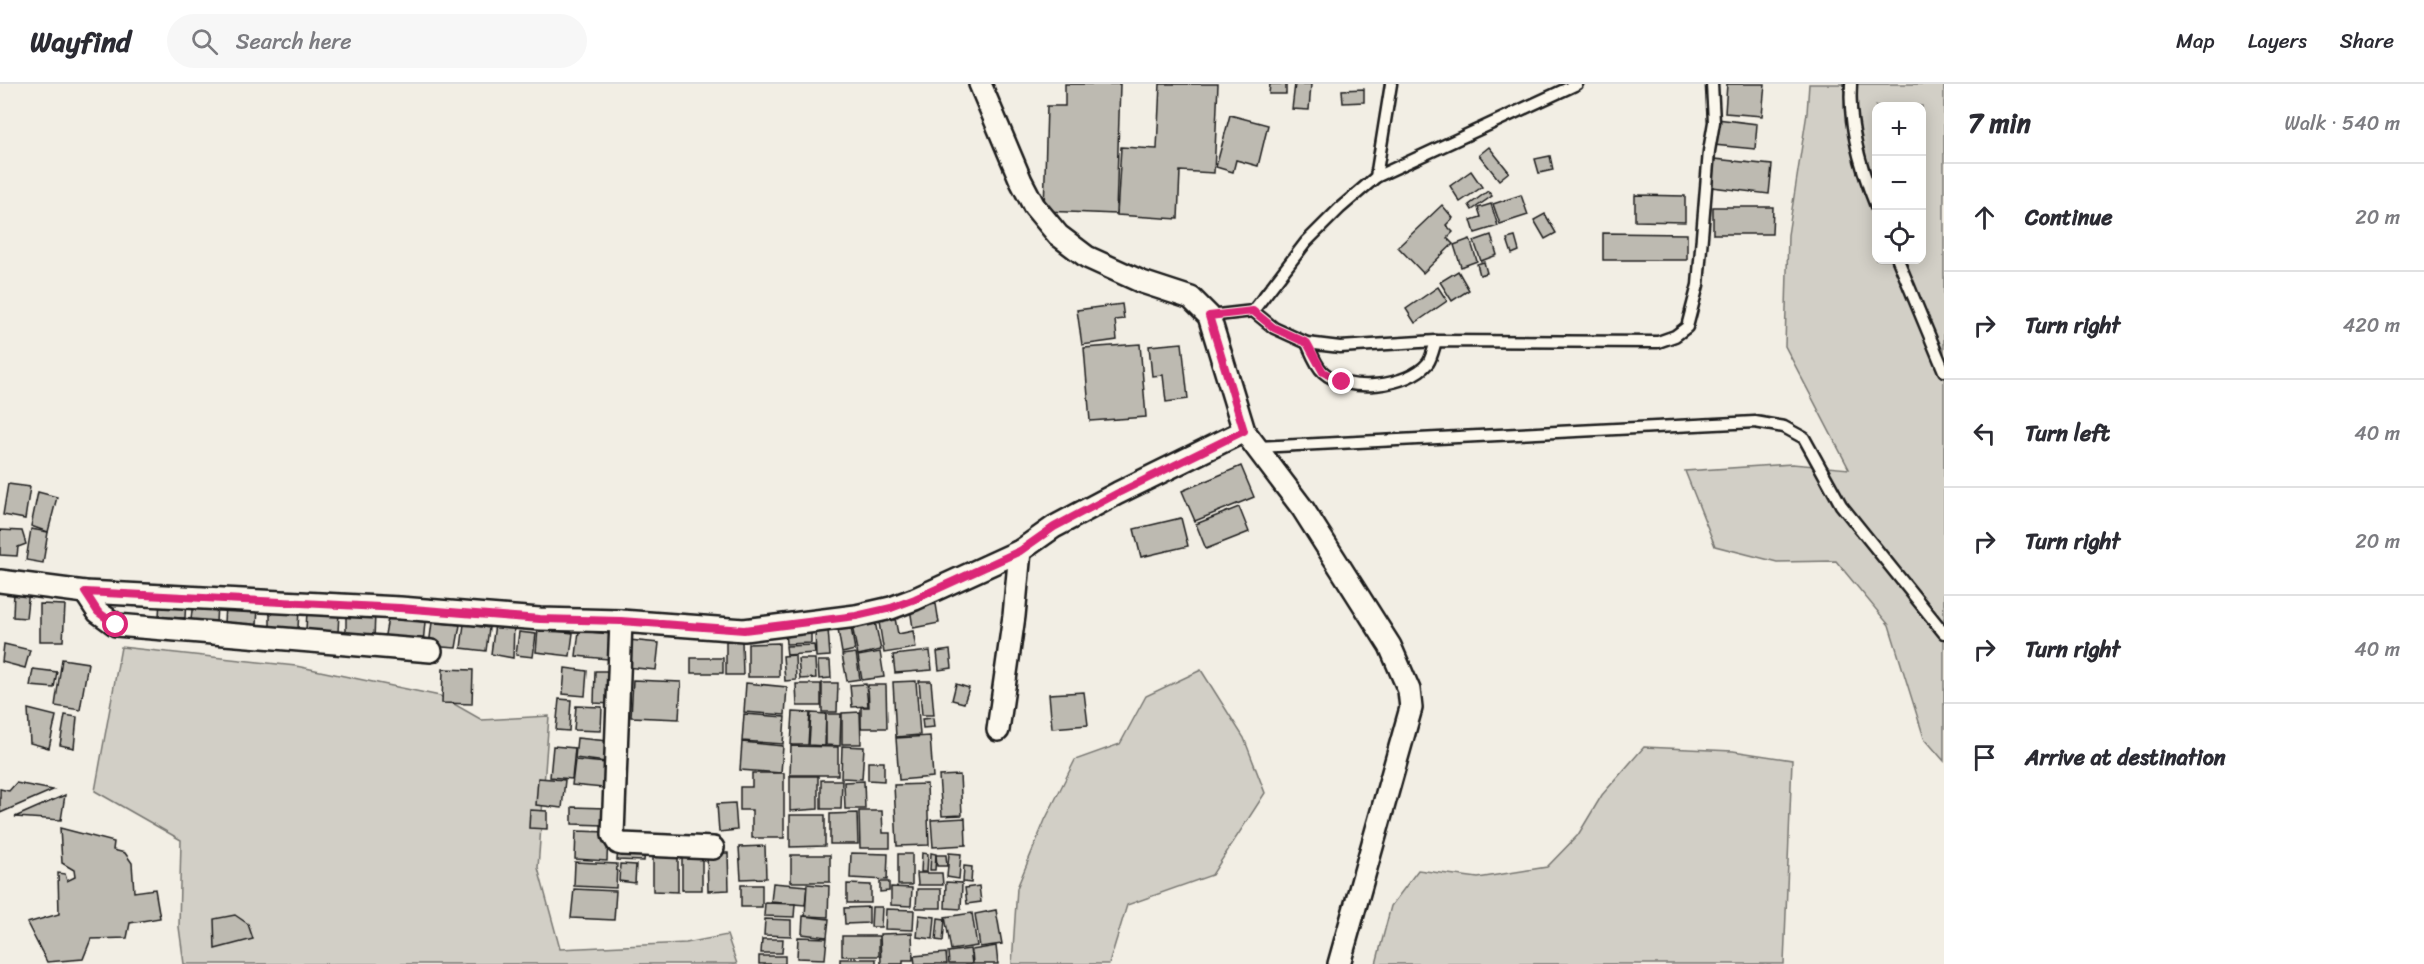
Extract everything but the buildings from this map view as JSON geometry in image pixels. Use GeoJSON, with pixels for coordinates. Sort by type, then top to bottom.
{"type":"FeatureCollection","features":[{"type":"Feature","properties":{"kind":"street"},"geometry":{"type":"LineString","coordinates":[[980,84],[1021,181],[1034,206],[1058,235],[1087,257],[1142,282],[1191,298],[1209,316],[1250,439],[1303,509],[1390,646],[1409,690],[1411,708],[1339,964]]}},
{"type":"Feature","properties":{"kind":"street"},"geometry":{"type":"LineString","coordinates":[[0,581],[85,592],[400,608],[540,619],[621,621],[744,630],[856,616],[891,608],[915,599],[1020,551],[1054,527],[1118,493],[1250,439]]}},
{"type":"Feature","properties":{"kind":"street"},"geometry":{"type":"LineString","coordinates":[[998,730],[1014,616],[1020,551]]}},
{"type":"Feature","properties":{"kind":"street"},"geometry":{"type":"LineString","coordinates":[[85,592],[98,612],[116,625],[431,651]]}},
{"type":"Feature","properties":{"kind":"street"},"geometry":{"type":"LineString","coordinates":[[621,621],[613,835],[618,843],[622,844],[713,848]]}},
{"type":"Feature","properties":{"kind":"lane"},"geometry":{"type":"LineString","coordinates":[[1376,177],[1391,84]]}},
{"type":"Feature","properties":{"kind":"lane"},"geometry":{"type":"LineString","coordinates":[[1253,311],[1306,242],[1376,177],[1577,84]]}},
{"type":"Feature","properties":{"kind":"lane"},"geometry":{"type":"LineString","coordinates":[[1209,316],[1253,311],[1274,328],[1307,343],[1340,347],[1436,340],[1658,342],[1675,336],[1687,327],[1698,285],[1709,151],[1714,122],[1712,84]]}},
{"type":"Feature","properties":{"kind":"lane"},"geometry":{"type":"LineString","coordinates":[[1851,84],[1855,135],[1863,172],[1872,196]]}},
{"type":"Feature","properties":{"kind":"lane"},"geometry":{"type":"LineString","coordinates":[[1900,264],[1944,371]]}},
{"type":"Feature","properties":{"kind":"lane"},"geometry":{"type":"LineString","coordinates":[[1307,343],[1323,372],[1342,382],[1378,386],[1406,379],[1429,362],[1436,340]]}},
{"type":"Feature","properties":{"kind":"lane"},"geometry":{"type":"LineString","coordinates":[[1250,439],[1755,422],[1784,427],[1804,438],[1841,505],[1944,633]]}},
{"type":"Feature","properties":{"kind":"shaded area"},"geometry":{"type":"Polygon","coordinates":[[[1809,84],[1944,84],[1944,761],[1924,738],[1889,625],[1836,561],[1777,562],[1715,546],[1685,471],[1792,464],[1849,469],[1785,346],[1788,235],[1807,113],[1809,84]]]}},
{"type":"Feature","properties":{"kind":"shaded area"},"geometry":{"type":"Polygon","coordinates":[[[121,647],[296,666],[440,696],[482,720],[549,716],[538,868],[560,949],[686,943],[727,935],[737,964],[184,964],[179,927],[181,840],[95,791],[121,647]]]}},
{"type":"Feature","properties":{"kind":"shaded area"},"geometry":{"type":"Polygon","coordinates":[[[1201,670],[1244,738],[1265,793],[1212,875],[1127,905],[1109,964],[1012,964],[1017,888],[1045,820],[1075,760],[1120,744],[1146,696],[1201,670]]]}},
{"type":"Feature","properties":{"kind":"shaded area"},"geometry":{"type":"Polygon","coordinates":[[[1644,747],[1733,751],[1792,760],[1784,964],[1376,964],[1391,906],[1418,870],[1478,878],[1547,867],[1578,835],[1602,795],[1644,747]]]}},
{"type":"Feature","properties":{"kind":"route"},"geometry":{"type":"LineString","coordinates":[[116,625],[98,612],[85,592],[400,608],[540,619],[621,621],[744,630],[856,616],[891,608],[915,599],[1020,551],[1054,527],[1244,431],[1209,316],[1253,311],[1274,328],[1307,343],[1323,372],[1342,382]]}}]}
